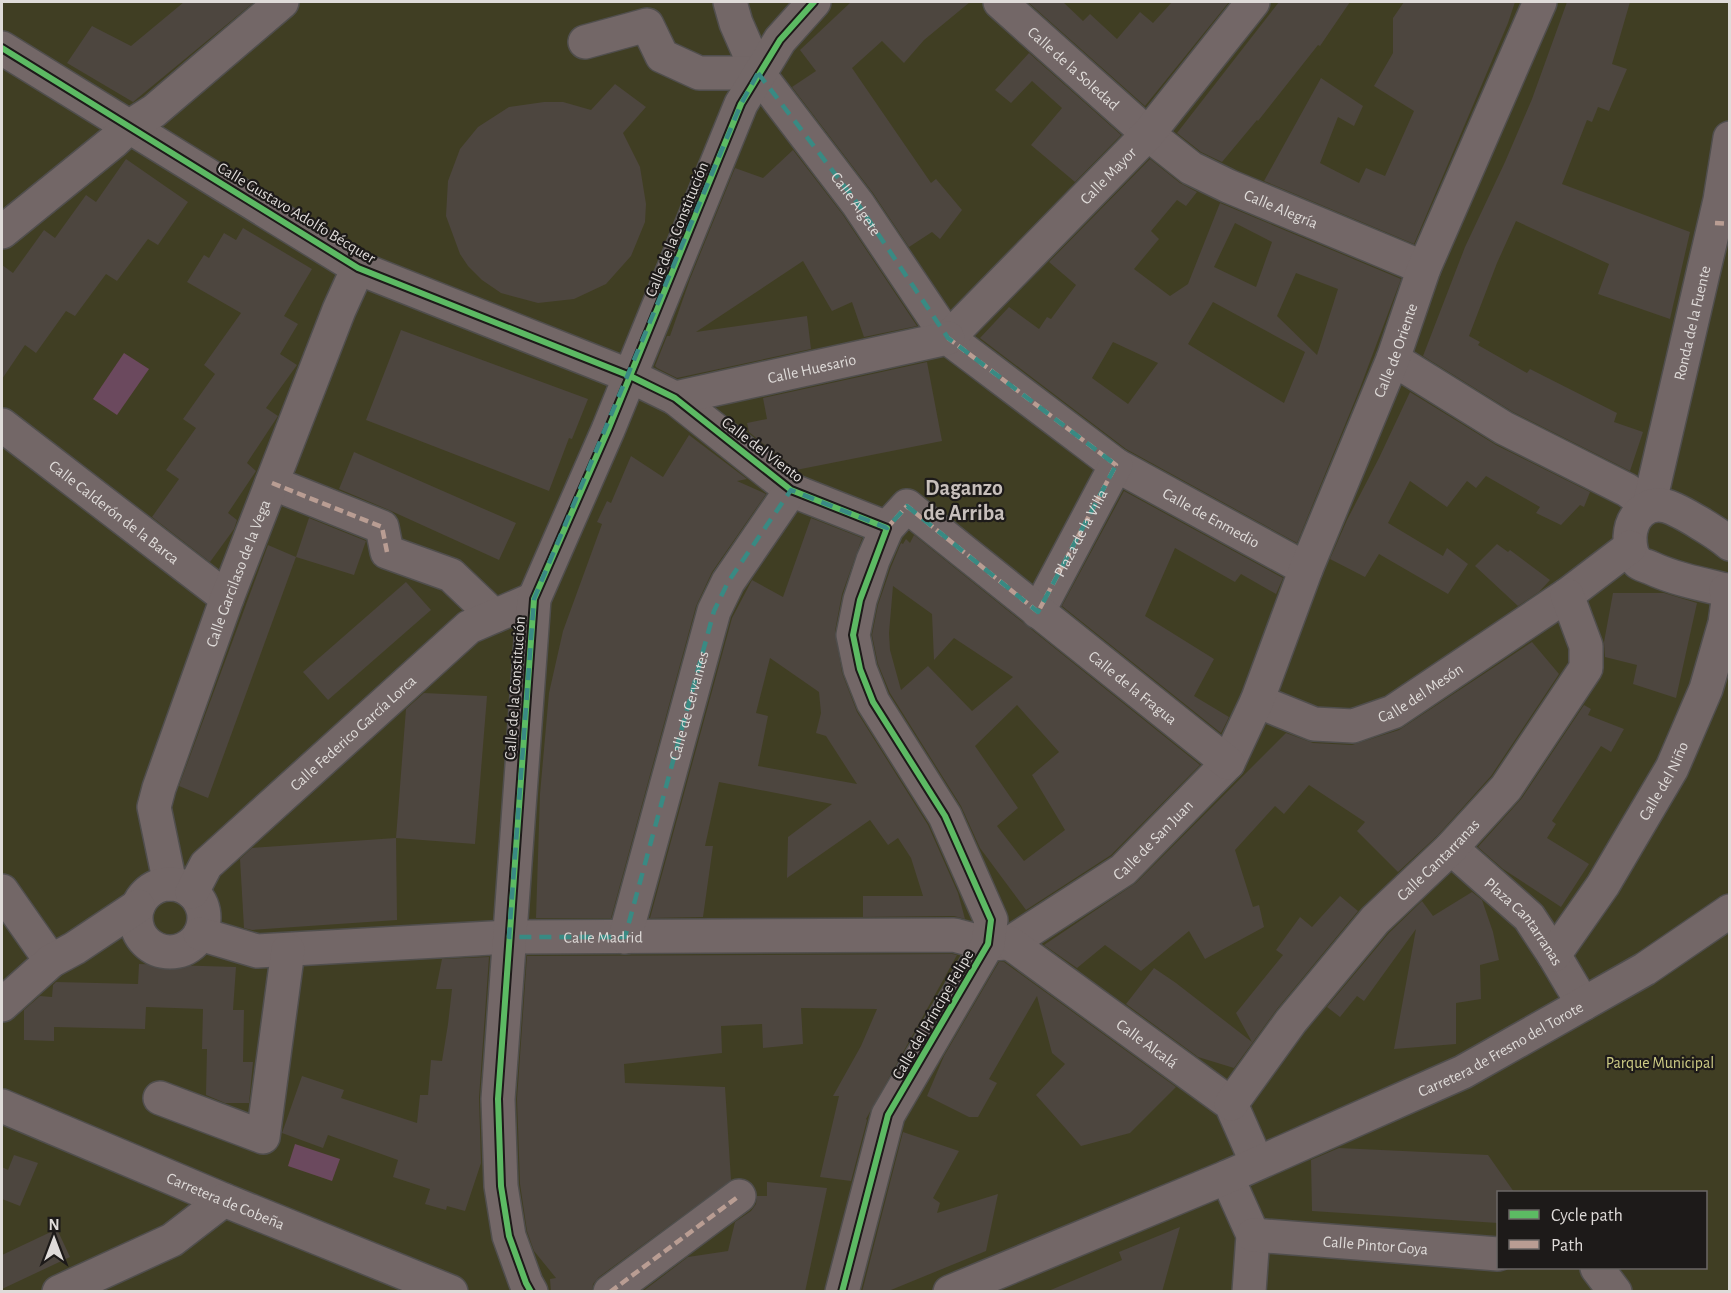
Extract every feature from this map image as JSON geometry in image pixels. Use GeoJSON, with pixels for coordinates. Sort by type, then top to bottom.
{"type":"FeatureCollection","features":[{"type":"Feature","properties":{"kind":"street"},"geometry":{"type":"LineString","coordinates":[[2,232],[129,127],[154,111],[282,2]]}},
{"type":"Feature","properties":{"kind":"street","name":"Calle Algete"},"geometry":{"type":"LineString","coordinates":[[730,2],[736,23],[758,73],[858,204],[948,338]]}},
{"type":"Feature","properties":{"kind":"street","name":"Calle de la Constitución"},"geometry":{"type":"LineString","coordinates":[[531,1292],[509,1236],[501,1186],[498,1099],[534,599],[630,376],[741,104],[780,40],[814,2]]}},
{"type":"Feature","properties":{"kind":"street","name":"Calle de la Soledad"},"geometry":{"type":"LineString","coordinates":[[1000,2],[1148,134]]}},
{"type":"Feature","properties":{"kind":"street","name":"Calle Mayor"},"geometry":{"type":"LineString","coordinates":[[948,338],[1148,134],[1252,2]]}},
{"type":"Feature","properties":{"kind":"street","name":"Calle de Oriente"},"geometry":{"type":"LineString","coordinates":[[1257,701],[1306,569],[1393,359],[1425,268],[1540,2]]}},
{"type":"Feature","properties":{"kind":"street"},"geometry":{"type":"LineString","coordinates":[[585,42],[647,25],[662,56],[699,73],[758,73]]}},
{"type":"Feature","properties":{"kind":"street","name":"Calle Gustavo Adolfo Bécquer"},"geometry":{"type":"LineString","coordinates":[[2,48],[358,268],[630,376]]}},
{"type":"Feature","properties":{"kind":"street","name":"Calle Alegría"},"geometry":{"type":"LineString","coordinates":[[1148,134],[1191,168],[1228,186],[1425,268]]}},
{"type":"Feature","properties":{"kind":"street","name":"Ronda de la Fuente"},"geometry":{"type":"LineString","coordinates":[[1649,506],[1722,224],[1730,138]]}},
{"type":"Feature","properties":{"kind":"street","name":"Calle Garcilaso de la Vega"},"geometry":{"type":"LineString","coordinates":[[181,888],[154,807],[159,788],[227,598],[339,310],[358,268]]}},
{"type":"Feature","properties":{"kind":"street"},"geometry":{"type":"LineString","coordinates":[[948,338],[1116,465]]}},
{"type":"Feature","properties":{"kind":"street","name":"Calle Huesario"},"geometry":{"type":"LineString","coordinates":[[675,398],[948,338]]}},
{"type":"Feature","properties":{"kind":"street"},"geometry":{"type":"LineString","coordinates":[[1393,359],[1504,428],[1627,490],[1649,506],[1666,506],[1704,526],[1730,544]]}},
{"type":"Feature","properties":{"kind":"street","name":"Calle del Viento"},"geometry":{"type":"LineString","coordinates":[[630,376],[675,398],[791,490],[887,528]]}},
{"type":"Feature","properties":{"kind":"street","name":"Calle Calderón de la Barca"},"geometry":{"type":"LineString","coordinates":[[2,425],[227,598]]}},
{"type":"Feature","properties":{"kind":"street","name":"Calle de Enmedio"},"geometry":{"type":"LineString","coordinates":[[1116,465],[1306,569]]}},
{"type":"Feature","properties":{"kind":"street","name":"Plaza de la Villa"},"geometry":{"type":"LineString","coordinates":[[1038,612],[1116,465]]}},
{"type":"Feature","properties":{"kind":"street"},"geometry":{"type":"LineString","coordinates":[[272,483],[382,527],[387,552],[451,575],[494,616]]}},
{"type":"Feature","properties":{"kind":"street","name":"Calle de Cervantes"},"geometry":{"type":"LineString","coordinates":[[625,937],[714,611],[728,582],[791,490]]}},
{"type":"Feature","properties":{"kind":"street"},"geometry":{"type":"LineString","coordinates":[[887,528],[907,506],[1038,612]]}},
{"type":"Feature","properties":{"kind":"street"},"geometry":{"type":"LineString","coordinates":[[1649,506],[1638,514],[1630,525],[1630,547],[1638,562],[1673,578],[1728,588]]}},
{"type":"Feature","properties":{"kind":"street","name":"Calle del Príncipe Felipe"},"geometry":{"type":"LineString","coordinates":[[842,1292],[888,1115],[999,944],[991,920],[945,816],[873,702],[860,669],[853,635],[860,600],[887,528]]}},
{"type":"Feature","properties":{"kind":"street","name":"Calle del Mesón"},"geometry":{"type":"LineString","coordinates":[[1257,701],[1314,724],[1353,726],[1393,712],[1567,595],[1630,547]]}},
{"type":"Feature","properties":{"kind":"street","name":"Calle del Niño"},"geometry":{"type":"LineString","coordinates":[[1554,955],[1603,885],[1672,768],[1706,689],[1725,623],[1728,588]]}},
{"type":"Feature","properties":{"kind":"street","name":"Calle Cantarranas"},"geometry":{"type":"LineString","coordinates":[[1231,1104],[1291,1021],[1375,920],[1451,848],[1506,788],[1586,668],[1586,646],[1567,595]]}},
{"type":"Feature","properties":{"kind":"street","name":"Calle Federico García Lorca"},"geometry":{"type":"LineString","coordinates":[[181,888],[469,627],[534,599]]}},
{"type":"Feature","properties":{"kind":"street","name":"Calle de la Fragua"},"geometry":{"type":"LineString","coordinates":[[1038,612],[1228,763]]}},
{"type":"Feature","properties":{"kind":"street","name":"Calle de San Juan"},"geometry":{"type":"LineString","coordinates":[[999,944],[1123,870],[1228,763],[1257,701]]}},
{"type":"Feature","properties":{"kind":"street","name":"Plaza Cantarranas"},"geometry":{"type":"LineString","coordinates":[[1451,848],[1528,917],[1584,1004]]}},
{"type":"Feature","properties":{"kind":"street"},"geometry":{"type":"LineString","coordinates":[[153,888],[181,888],[200,901],[204,912],[204,922],[200,934],[193,943],[183,949],[171,952],[159,950],[148,944],[136,925],[138,906],[153,888]]}},
{"type":"Feature","properties":{"kind":"street"},"geometry":{"type":"LineString","coordinates":[[2,891],[63,955]]}},
{"type":"Feature","properties":{"kind":"street"},"geometry":{"type":"LineString","coordinates":[[2,1005],[63,955],[138,906]]}},
{"type":"Feature","properties":{"kind":"street","name":"Carretera de Fresno del Torote"},"geometry":{"type":"LineString","coordinates":[[1227,1178],[1463,1072],[1645,969],[1730,911]]}},
{"type":"Feature","properties":{"kind":"street","name":"Calle Madrid"},"geometry":{"type":"LineString","coordinates":[[200,934],[257,951],[509,937],[954,935],[999,944]]}},
{"type":"Feature","properties":{"kind":"street"},"geometry":{"type":"LineString","coordinates":[[63,955],[148,944]]}},
{"type":"Feature","properties":{"kind":"street","name":"Calle Alcalá"},"geometry":{"type":"LineString","coordinates":[[999,944],[1231,1104]]}},
{"type":"Feature","properties":{"kind":"street"},"geometry":{"type":"LineString","coordinates":[[160,1098],[263,1137],[288,950]]}},
{"type":"Feature","properties":{"kind":"street"},"geometry":{"type":"LineString","coordinates":[[1231,1104],[1257,1163]]}},
{"type":"Feature","properties":{"kind":"street","name":"Carretera de Cobeña"},"geometry":{"type":"LineString","coordinates":[[2,1106],[224,1200],[451,1292]]}},
{"type":"Feature","properties":{"kind":"street"},"geometry":{"type":"LineString","coordinates":[[950,1292],[1227,1178],[1253,1235],[1249,1292]]}},
{"type":"Feature","properties":{"kind":"street"},"geometry":{"type":"LineString","coordinates":[[610,1292],[739,1196]]}},
{"type":"Feature","properties":{"kind":"street"},"geometry":{"type":"LineString","coordinates":[[59,1292],[172,1240],[224,1200]]}},
{"type":"Feature","properties":{"kind":"street","name":"Calle Pintor Goya"},"geometry":{"type":"LineString","coordinates":[[1253,1235],[1497,1254]]}},
{"type":"Feature","properties":{"kind":"street"},"geometry":{"type":"LineString","coordinates":[[1598,1269],[1615,1292]]}},
{"type":"Feature","properties":{"kind":"highlighted area"},"geometry":{"type":"Polygon","coordinates":[[[758,73],[858,204],[948,338],[1116,465],[1038,612],[907,506],[887,528],[791,490],[728,582],[714,611],[625,937],[509,937],[534,599],[741,104],[758,73]]]}},
{"type":"Feature","properties":{"kind":"green space","name":"Parque Municipal"},"geometry":{"type":"Polygon","coordinates":[[[2,2],[1729,2],[1729,1291],[2,1292],[2,2]]]}},
{"type":"Feature","properties":{"kind":"shaded area"},"geometry":{"type":"Polygon","coordinates":[[[124,353],[149,369],[117,415],[93,399],[124,353]]]}},
{"type":"Feature","properties":{"kind":"shaded area"},"geometry":{"type":"Polygon","coordinates":[[[295,1144],[340,1159],[332,1181],[288,1166],[295,1144]]]}},
{"type":"Feature","properties":{"kind":"building"},"geometry":{"type":"Polygon","coordinates":[[[184,2],[254,2],[133,102],[67,63],[92,26],[131,46],[184,2]]]}},
{"type":"Feature","properties":{"kind":"building"},"geometry":{"type":"Polygon","coordinates":[[[851,2],[970,2],[924,40],[904,63],[882,41],[852,68],[931,183],[936,179],[962,210],[940,239],[932,232],[909,247],[873,193],[792,87],[816,71],[800,50],[851,2]]]}},
{"type":"Feature","properties":{"kind":"building"},"geometry":{"type":"Polygon","coordinates":[[[1028,2],[1063,2],[1083,21],[1090,14],[1117,39],[1140,12],[1153,23],[1172,2],[1229,2],[1145,106],[1028,2]]]}},
{"type":"Feature","properties":{"kind":"building"},"geometry":{"type":"Polygon","coordinates":[[[1279,2],[1350,2],[1320,46],[1318,45],[1258,121],[1222,162],[1201,152],[1177,133],[1279,2]]]}},
{"type":"Feature","properties":{"kind":"building"},"geometry":{"type":"Polygon","coordinates":[[[1404,2],[1515,2],[1414,244],[1264,181],[1321,78],[1363,106],[1354,126],[1338,117],[1320,163],[1359,183],[1366,168],[1385,176],[1414,111],[1374,86],[1393,53],[1393,18],[1404,2]]]}},
{"type":"Feature","properties":{"kind":"building"},"geometry":{"type":"Polygon","coordinates":[[[1567,2],[1630,2],[1612,64],[1627,69],[1609,111],[1598,107],[1592,122],[1587,120],[1562,184],[1690,232],[1670,319],[1598,294],[1609,264],[1516,221],[1469,336],[1480,342],[1478,345],[1527,373],[1530,369],[1617,413],[1614,422],[1643,432],[1630,471],[1513,412],[1423,356],[1465,247],[1532,99],[1567,2]]]}},
{"type":"Feature","properties":{"kind":"building"},"geometry":{"type":"Polygon","coordinates":[[[1029,53],[1121,135],[1075,182],[1031,145],[1062,108],[1032,81],[1011,103],[995,90],[1029,53]]]}},
{"type":"Feature","properties":{"kind":"building"},"geometry":{"type":"Polygon","coordinates":[[[615,84],[646,107],[623,133],[640,167],[646,204],[645,222],[631,256],[606,284],[574,299],[538,303],[501,293],[482,280],[468,266],[460,254],[446,216],[448,181],[460,149],[478,127],[509,107],[563,102],[591,110],[615,84]]]}},
{"type":"Feature","properties":{"kind":"building"},"geometry":{"type":"Polygon","coordinates":[[[793,150],[843,215],[917,326],[864,337],[852,302],[832,311],[803,261],[696,332],[807,316],[811,349],[677,378],[657,368],[655,366],[667,336],[670,336],[690,279],[735,168],[763,178],[793,150]]]}},
{"type":"Feature","properties":{"kind":"building"},"geometry":{"type":"Polygon","coordinates":[[[126,159],[188,202],[158,245],[148,239],[117,281],[106,274],[75,316],[66,311],[36,353],[25,345],[2,379],[2,265],[13,273],[44,230],[55,238],[86,195],[96,202],[126,159]]]}},
{"type":"Feature","properties":{"kind":"building"},"geometry":{"type":"Polygon","coordinates":[[[1150,159],[1180,183],[1197,192],[1186,206],[1177,200],[1151,231],[1159,239],[1134,269],[1170,296],[1188,284],[1220,203],[1401,279],[1360,388],[1297,543],[1126,449],[980,338],[1009,307],[1039,329],[1047,317],[1051,319],[1076,285],[1049,262],[1150,159]],[[1235,223],[1214,267],[1256,287],[1272,242],[1235,223]],[[1296,273],[1277,316],[1317,355],[1338,289],[1296,273]],[[1213,302],[1188,344],[1284,403],[1305,352],[1213,302]],[[1113,342],[1092,378],[1128,404],[1158,363],[1113,342]]]}},
{"type":"Feature","properties":{"kind":"building"},"geometry":{"type":"Polygon","coordinates":[[[243,228],[312,269],[284,316],[298,324],[280,354],[297,365],[266,408],[278,416],[247,463],[256,471],[228,513],[237,520],[234,529],[210,562],[152,517],[179,479],[166,470],[196,428],[183,419],[215,374],[204,365],[241,313],[187,282],[204,255],[209,258],[224,233],[236,240],[243,228]]]}},
{"type":"Feature","properties":{"kind":"building"},"geometry":{"type":"Polygon","coordinates":[[[401,330],[588,399],[572,439],[569,438],[549,491],[366,420],[401,330]]]}},
{"type":"Feature","properties":{"kind":"building"},"geometry":{"type":"Polygon","coordinates":[[[927,362],[942,441],[796,470],[749,432],[747,423],[767,419],[763,398],[927,362]]]}},
{"type":"Feature","properties":{"kind":"building"},"geometry":{"type":"Polygon","coordinates":[[[1410,392],[1496,445],[1590,492],[1584,507],[1580,505],[1561,525],[1536,513],[1540,507],[1486,476],[1476,488],[1467,481],[1447,507],[1410,481],[1388,523],[1443,556],[1447,548],[1468,564],[1448,594],[1379,554],[1365,577],[1330,559],[1410,392]]]}},
{"type":"Feature","properties":{"kind":"building"},"geometry":{"type":"Polygon","coordinates":[[[689,435],[747,479],[737,481],[766,494],[712,572],[696,606],[611,918],[536,918],[540,794],[549,693],[563,631],[602,524],[597,522],[607,501],[611,503],[631,456],[663,477],[689,435]]]}},
{"type":"Feature","properties":{"kind":"building"},"geometry":{"type":"Polygon","coordinates":[[[354,452],[516,523],[499,560],[339,489],[354,452]]]}},
{"type":"Feature","properties":{"kind":"building"},"geometry":{"type":"Polygon","coordinates":[[[1124,491],[1283,578],[1276,594],[1241,574],[1235,582],[1175,548],[1145,616],[1214,659],[1194,696],[1229,717],[1221,733],[1062,606],[1124,491]]]}},
{"type":"Feature","properties":{"kind":"building"},"geometry":{"type":"Polygon","coordinates":[[[309,518],[366,541],[354,575],[296,557],[309,518]]]}},
{"type":"Feature","properties":{"kind":"building"},"geometry":{"type":"Polygon","coordinates":[[[811,518],[862,538],[842,594],[835,631],[842,673],[857,712],[928,825],[958,893],[965,919],[954,916],[863,917],[863,896],[923,896],[911,858],[898,838],[888,845],[870,820],[787,878],[788,837],[832,804],[719,782],[705,846],[713,846],[703,917],[650,918],[732,618],[752,580],[783,597],[811,518]],[[770,658],[756,713],[768,716],[758,766],[857,784],[826,736],[816,733],[821,713],[819,692],[770,658]]]}},
{"type":"Feature","properties":{"kind":"building"},"geometry":{"type":"Polygon","coordinates":[[[914,535],[1200,765],[1111,855],[1026,910],[980,848],[961,806],[890,693],[878,664],[872,635],[878,605],[901,543],[903,544],[906,539],[910,543],[914,535]],[[893,586],[890,650],[901,690],[928,666],[972,711],[1013,677],[954,638],[934,660],[932,614],[893,586]],[[1017,705],[975,746],[1018,808],[997,826],[1024,861],[1065,830],[1032,775],[1059,752],[1017,705]]]}},
{"type":"Feature","properties":{"kind":"building"},"geometry":{"type":"Polygon","coordinates":[[[1497,544],[1508,552],[1510,550],[1550,580],[1539,592],[1518,606],[1475,566],[1497,544]]]}},
{"type":"Feature","properties":{"kind":"building"},"geometry":{"type":"Polygon","coordinates":[[[268,545],[296,557],[208,798],[179,786],[268,545]]]}},
{"type":"Feature","properties":{"kind":"building"},"geometry":{"type":"Polygon","coordinates":[[[406,582],[431,610],[328,700],[303,672],[406,582]]]}},
{"type":"Feature","properties":{"kind":"building"},"geometry":{"type":"Polygon","coordinates":[[[1613,593],[1664,593],[1697,603],[1676,698],[1633,684],[1637,665],[1605,657],[1604,642],[1613,593]]]}},
{"type":"Feature","properties":{"kind":"building"},"geometry":{"type":"Polygon","coordinates":[[[1532,642],[1559,674],[1491,776],[1438,835],[1398,872],[1357,831],[1365,822],[1309,785],[1284,814],[1275,806],[1235,850],[1253,907],[1259,905],[1264,927],[1205,959],[1189,931],[1141,971],[1105,945],[1077,968],[1044,945],[1136,883],[1286,733],[1313,743],[1352,745],[1399,730],[1532,642]]]}},
{"type":"Feature","properties":{"kind":"building"},"geometry":{"type":"Polygon","coordinates":[[[424,693],[487,696],[475,844],[396,838],[406,709],[424,693]]]}},
{"type":"Feature","properties":{"kind":"building"},"geometry":{"type":"Polygon","coordinates":[[[1584,705],[1591,709],[1588,715],[1624,729],[1611,752],[1601,746],[1552,821],[1556,824],[1547,838],[1589,864],[1561,907],[1503,869],[1478,847],[1522,798],[1584,705]]]}},
{"type":"Feature","properties":{"kind":"building"},"geometry":{"type":"Polygon","coordinates":[[[396,838],[397,920],[252,930],[244,928],[240,859],[252,848],[396,838]]]}},
{"type":"Feature","properties":{"kind":"building"},"geometry":{"type":"Polygon","coordinates":[[[1472,892],[1482,900],[1493,932],[1499,960],[1480,965],[1481,999],[1456,1003],[1456,1044],[1394,1049],[1416,929],[1364,1001],[1357,996],[1340,1017],[1327,1007],[1389,933],[1422,901],[1433,916],[1472,892]]]}},
{"type":"Feature","properties":{"kind":"building"},"geometry":{"type":"Polygon","coordinates":[[[1340,896],[1358,911],[1277,1009],[1234,1068],[1198,1057],[1126,1004],[1154,968],[1252,1042],[1236,1013],[1283,955],[1276,950],[1300,917],[1312,927],[1340,896]]]}},
{"type":"Feature","properties":{"kind":"building"},"geometry":{"type":"Polygon","coordinates":[[[957,955],[866,1119],[851,1181],[820,1177],[839,1096],[833,1096],[861,1046],[877,1009],[801,1008],[803,1044],[763,1048],[762,1024],[721,1026],[722,1053],[624,1064],[625,1083],[725,1087],[731,1180],[599,1277],[593,1284],[592,1292],[551,1292],[550,1279],[556,1278],[534,1251],[527,1231],[520,1184],[517,1099],[527,956],[957,955]]]}},
{"type":"Feature","properties":{"kind":"building"},"geometry":{"type":"Polygon","coordinates":[[[489,957],[479,1098],[481,1163],[465,1211],[447,1206],[446,1210],[425,1204],[430,1189],[393,1177],[398,1160],[328,1135],[323,1148],[282,1133],[302,1076],[344,1090],[341,1098],[417,1123],[420,1095],[428,1095],[431,1060],[442,1061],[448,1024],[452,989],[436,989],[442,959],[489,957]]]}},
{"type":"Feature","properties":{"kind":"building"},"geometry":{"type":"Polygon","coordinates":[[[999,962],[1004,962],[1176,1087],[1130,1133],[1081,1146],[1036,1095],[1065,1064],[1052,1053],[1037,996],[989,1079],[997,1083],[978,1117],[969,1117],[927,1096],[944,1056],[999,962]]]}},
{"type":"Feature","properties":{"kind":"building"},"geometry":{"type":"Polygon","coordinates":[[[139,964],[236,967],[233,1010],[244,1010],[243,1062],[253,1062],[249,1103],[225,1103],[206,1095],[207,1049],[202,1049],[203,1009],[146,1007],[145,1029],[54,1027],[54,1041],[24,1040],[24,1010],[40,996],[52,997],[53,985],[56,982],[138,984],[139,964]]]}},
{"type":"Feature","properties":{"kind":"building"},"geometry":{"type":"Polygon","coordinates":[[[903,1132],[959,1151],[933,1198],[940,1203],[937,1213],[998,1194],[986,1251],[886,1292],[862,1292],[903,1132]]]}},
{"type":"Feature","properties":{"kind":"building"},"geometry":{"type":"Polygon","coordinates":[[[1339,1148],[1488,1155],[1513,1191],[1497,1191],[1497,1223],[1312,1211],[1311,1160],[1339,1148]]]}},
{"type":"Feature","properties":{"kind":"building"},"geometry":{"type":"Polygon","coordinates":[[[14,1155],[38,1163],[20,1206],[2,1199],[2,1167],[8,1170],[14,1155]]]}},
{"type":"Feature","properties":{"kind":"building"},"geometry":{"type":"Polygon","coordinates":[[[767,1182],[827,1188],[805,1292],[642,1292],[688,1257],[728,1251],[735,1222],[751,1211],[756,1204],[757,1196],[767,1196],[767,1182]]]}},
{"type":"Feature","properties":{"kind":"building"},"geometry":{"type":"Polygon","coordinates":[[[1180,1227],[1162,1292],[1046,1292],[1122,1260],[1119,1252],[1180,1227]]]}},
{"type":"Feature","properties":{"kind":"building"},"geometry":{"type":"Polygon","coordinates":[[[57,1229],[70,1257],[2,1289],[2,1255],[57,1229]]]}},
{"type":"Feature","properties":{"kind":"marked path"},"geometry":{"type":"LineString","coordinates":[[1715,223],[1730,224]]}},
{"type":"Feature","properties":{"kind":"marked path"},"geometry":{"type":"LineString","coordinates":[[887,528],[907,506],[1038,612],[1116,465],[948,338]]}},
{"type":"Feature","properties":{"kind":"marked path"},"geometry":{"type":"LineString","coordinates":[[272,483],[382,527],[387,552]]}},
{"type":"Feature","properties":{"kind":"marked path"},"geometry":{"type":"LineString","coordinates":[[610,1292],[739,1196]]}},
{"type":"Feature","properties":{"kind":"cycle path"},"geometry":{"type":"LineString","coordinates":[[531,1292],[509,1236],[501,1186],[498,1099],[534,599],[608,430],[741,104],[780,40],[814,2]]}},
{"type":"Feature","properties":{"kind":"cycle path"},"geometry":{"type":"LineString","coordinates":[[2,48],[358,268],[630,376],[675,398],[791,490],[887,528],[860,600],[853,635],[860,669],[873,702],[945,816],[991,920],[988,944],[888,1115],[842,1292]]}},
{"type":"Feature","properties":{"kind":"district","name":"Daganzo de Arriba"},"geometry":{"type":"Point","coordinates":[964,500]}}]}
